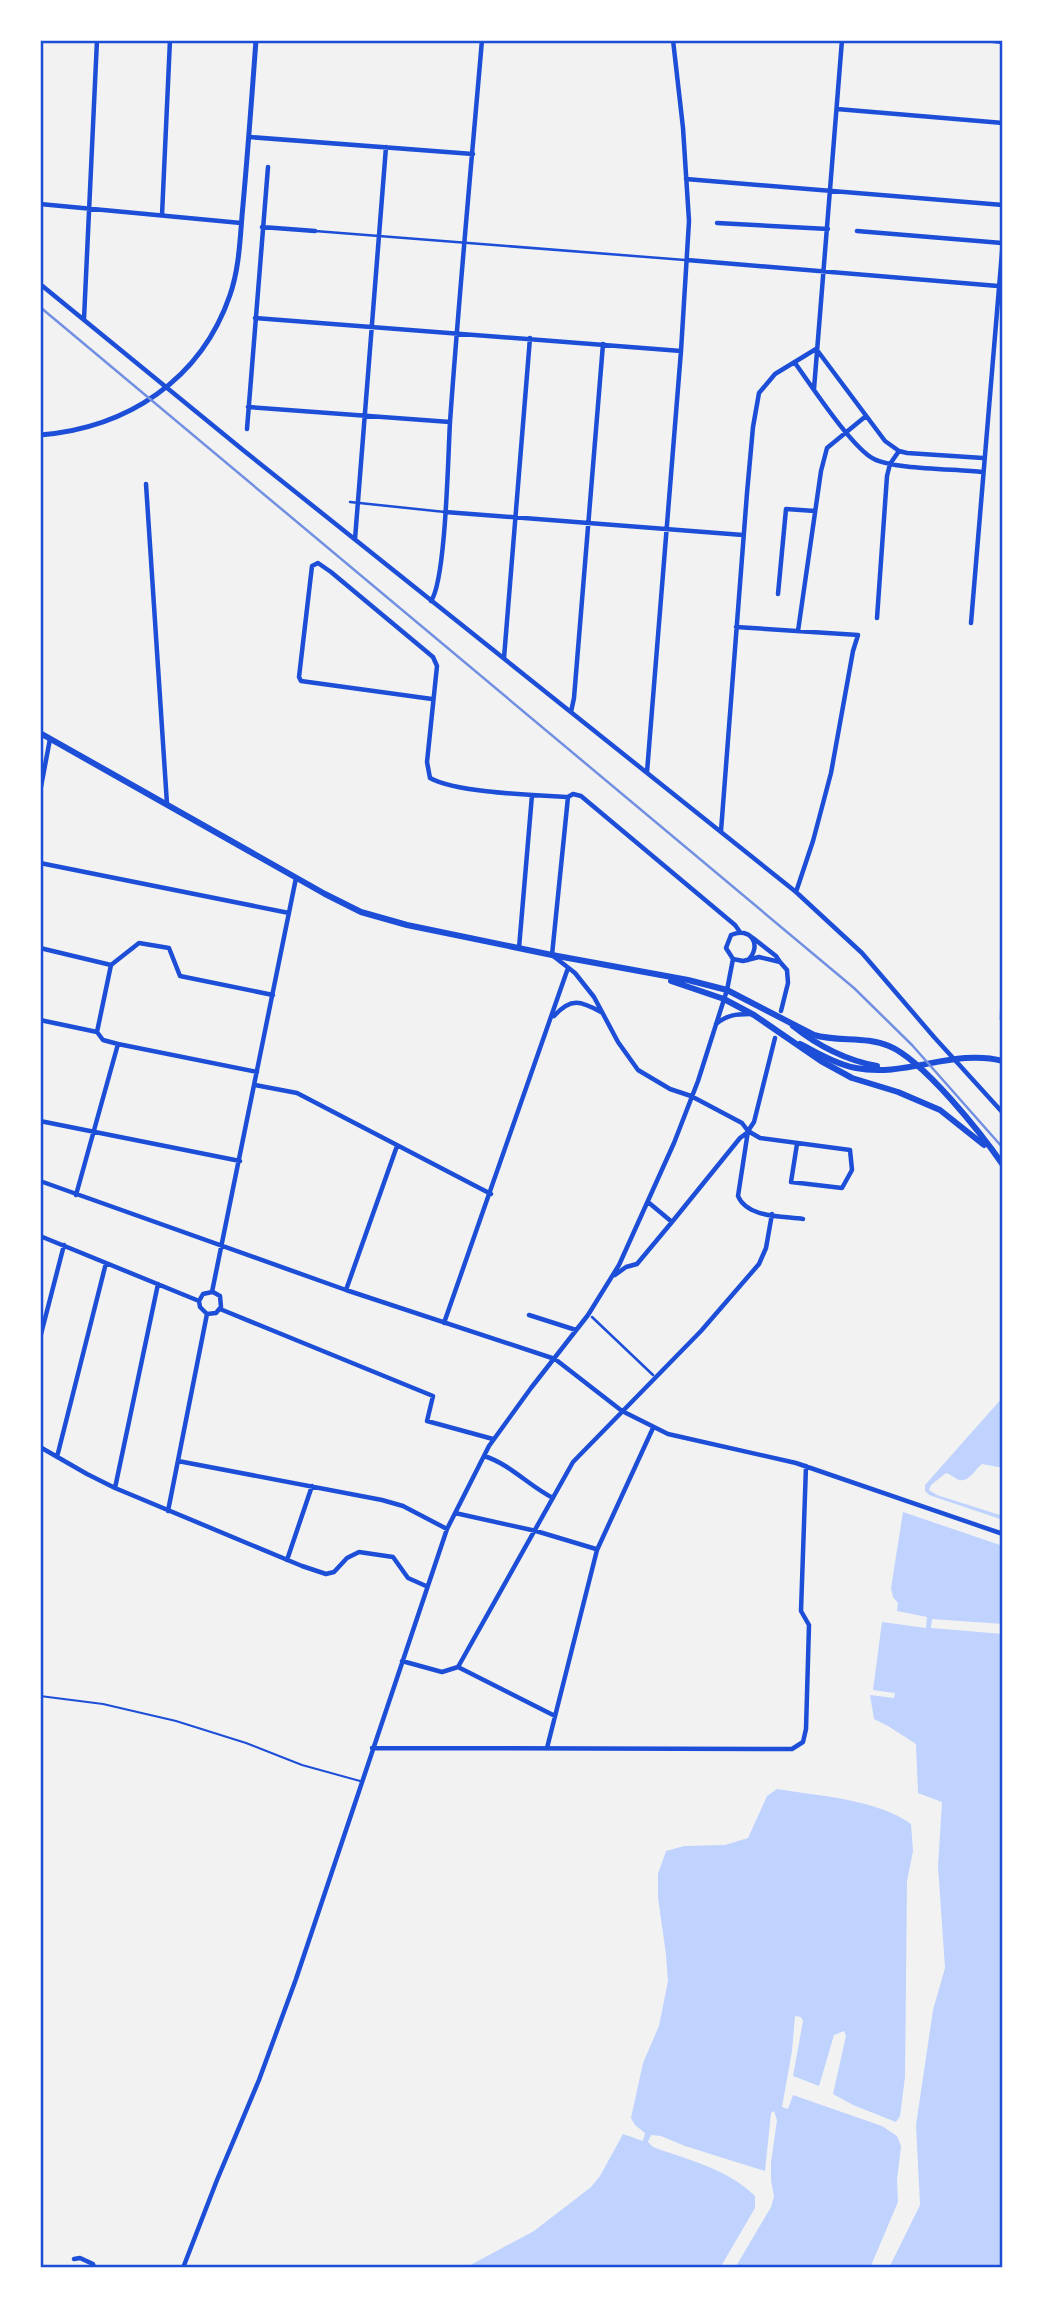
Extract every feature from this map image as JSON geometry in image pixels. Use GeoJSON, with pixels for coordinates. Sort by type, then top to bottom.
{"type":"FeatureCollection","features":[{"type":"Feature","properties":{"kind":"main road"},"geometry":{"type":"LineString","coordinates":[[40,733],[296,878],[343,903],[379,918],[552,956],[688,980],[727,990],[821,1037],[887,1045],[905,1054],[939,1086],[1003,1165]]}},
{"type":"Feature","properties":{"kind":"main road"},"geometry":{"type":"LineString","coordinates":[[654,975],[724,999],[754,1015],[821,1061],[852,1078],[898,1092],[940,1110],[996,1155]]}},
{"type":"Feature","properties":{"kind":"main road"},"geometry":{"type":"LineString","coordinates":[[786,1021],[841,1056],[889,1068]]}},
{"type":"Feature","properties":{"kind":"main road"},"geometry":{"type":"LineString","coordinates":[[796,1042],[858,1069],[889,1068],[968,1057],[1003,1061]]}},
{"type":"Feature","properties":{"kind":"street"},"geometry":{"type":"LineString","coordinates":[[83,320],[97,40]]}},
{"type":"Feature","properties":{"kind":"street"},"geometry":{"type":"LineString","coordinates":[[162,215],[170,40]]}},
{"type":"Feature","properties":{"kind":"street"},"geometry":{"type":"LineString","coordinates":[[40,435],[84,429],[117,418],[143,405],[188,367],[219,322],[236,274],[256,40]]}},
{"type":"Feature","properties":{"kind":"street"},"geometry":{"type":"LineString","coordinates":[[431,601],[437,589],[445,512],[457,332],[482,40]]}},
{"type":"Feature","properties":{"kind":"street"},"geometry":{"type":"LineString","coordinates":[[647,773],[689,221],[683,128],[673,40]]}},
{"type":"Feature","properties":{"kind":"street"},"geometry":{"type":"LineString","coordinates":[[814,389],[842,40]]}},
{"type":"Feature","properties":{"kind":"street"},"geometry":{"type":"LineString","coordinates":[[985,40],[1003,42]]}},
{"type":"Feature","properties":{"kind":"street"},"geometry":{"type":"LineString","coordinates":[[837,109],[1003,123]]}},
{"type":"Feature","properties":{"kind":"street"},"geometry":{"type":"LineString","coordinates":[[249,137],[472,154]]}},
{"type":"Feature","properties":{"kind":"street"},"geometry":{"type":"LineString","coordinates":[[355,540],[386,147]]}},
{"type":"Feature","properties":{"kind":"street"},"geometry":{"type":"LineString","coordinates":[[247,429],[268,167]]}},
{"type":"Feature","properties":{"kind":"street"},"geometry":{"type":"LineString","coordinates":[[686,179],[1003,205]]}},
{"type":"Feature","properties":{"kind":"street"},"geometry":{"type":"LineString","coordinates":[[40,204],[241,223]]}},
{"type":"Feature","properties":{"kind":"street"},"geometry":{"type":"LineString","coordinates":[[717,223],[828,229]]}},
{"type":"Feature","properties":{"kind":"street"},"geometry":{"type":"LineString","coordinates":[[262,227],[998,286]]}},
{"type":"Feature","properties":{"kind":"street"},"geometry":{"type":"LineString","coordinates":[[857,231],[1003,241],[971,622]]}},
{"type":"Feature","properties":{"kind":"street"},"geometry":{"type":"LineString","coordinates":[[40,284],[796,892],[862,953],[934,1037],[1003,1111]]}},
{"type":"Feature","properties":{"kind":"street"},"geometry":{"type":"LineString","coordinates":[[255,318],[681,351]]}},
{"type":"Feature","properties":{"kind":"street"},"geometry":{"type":"LineString","coordinates":[[504,658],[530,338]]}},
{"type":"Feature","properties":{"kind":"street"},"geometry":{"type":"LineString","coordinates":[[571,712],[603,344]]}},
{"type":"Feature","properties":{"kind":"street"},"geometry":{"type":"LineString","coordinates":[[720,832],[743,535],[753,427],[759,393],[775,374],[816,349]]}},
{"type":"Feature","properties":{"kind":"street"},"geometry":{"type":"LineString","coordinates":[[816,349],[885,441],[899,451],[983,458]]}},
{"type":"Feature","properties":{"kind":"street"},"geometry":{"type":"LineString","coordinates":[[795,363],[853,441],[873,459],[890,464],[982,472]]}},
{"type":"Feature","properties":{"kind":"street"},"geometry":{"type":"LineString","coordinates":[[248,407],[450,422]]}},
{"type":"Feature","properties":{"kind":"street"},"geometry":{"type":"LineString","coordinates":[[798,631],[827,448],[866,416]]}},
{"type":"Feature","properties":{"kind":"street"},"geometry":{"type":"LineString","coordinates":[[877,618],[890,464],[899,451]]}},
{"type":"Feature","properties":{"kind":"street"},"geometry":{"type":"LineString","coordinates":[[146,484],[167,805]]}},
{"type":"Feature","properties":{"kind":"street"},"geometry":{"type":"LineString","coordinates":[[350,502],[515,518],[743,535]]}},
{"type":"Feature","properties":{"kind":"street"},"geometry":{"type":"LineString","coordinates":[[778,594],[786,509],[816,511]]}},
{"type":"Feature","properties":{"kind":"street"},"geometry":{"type":"LineString","coordinates":[[432,699],[301,681],[299,677],[312,566],[318,563],[331,572],[433,657],[437,666],[427,762],[430,778],[440,783],[462,787],[581,796],[736,925],[740,932]]}},
{"type":"Feature","properties":{"kind":"street"},"geometry":{"type":"LineString","coordinates":[[736,626],[858,635],[823,803],[796,892]]}},
{"type":"Feature","properties":{"kind":"street"},"geometry":{"type":"LineString","coordinates":[[40,792],[50,738]]}},
{"type":"Feature","properties":{"kind":"street"},"geometry":{"type":"LineString","coordinates":[[519,949],[532,794]]}},
{"type":"Feature","properties":{"kind":"street"},"geometry":{"type":"LineString","coordinates":[[568,797],[552,956],[575,973],[594,997],[618,1042],[638,1070],[670,1089],[691,1096],[742,1123],[748,1131],[760,1138],[850,1150],[852,1170],[842,1188],[791,1182],[797,1144]]}},
{"type":"Feature","properties":{"kind":"street"},"geometry":{"type":"LineString","coordinates":[[40,863],[289,913]]}},
{"type":"Feature","properties":{"kind":"street"},"geometry":{"type":"LineString","coordinates":[[212,1292],[296,878]]}},
{"type":"Feature","properties":{"kind":"street"},"geometry":{"type":"LineString","coordinates":[[780,962],[758,957],[738,962],[727,953],[726,944],[731,936],[740,932],[749,934],[776,956],[788,970],[788,983],[781,1011]]}},
{"type":"Feature","properties":{"kind":"street"},"geometry":{"type":"LineString","coordinates":[[748,960],[755,952],[753,938]]}},
{"type":"Feature","properties":{"kind":"street"},"geometry":{"type":"LineString","coordinates":[[97,1032],[111,965],[139,943],[169,948],[180,976],[273,995]]}},
{"type":"Feature","properties":{"kind":"street"},"geometry":{"type":"LineString","coordinates":[[40,948],[111,965]]}},
{"type":"Feature","properties":{"kind":"street"},"geometry":{"type":"LineString","coordinates":[[183,2268],[259,2080],[307,1948],[447,1529],[494,1439],[604,1293],[613,1277],[674,1143],[716,1025],[733,959]]}},
{"type":"Feature","properties":{"kind":"street"},"geometry":{"type":"LineString","coordinates":[[444,1323],[568,968]]}},
{"type":"Feature","properties":{"kind":"street"},"geometry":{"type":"LineString","coordinates":[[548,1026],[555,1014],[573,1002],[602,1013]]}},
{"type":"Feature","properties":{"kind":"street"},"geometry":{"type":"LineString","coordinates":[[716,1025],[733,1014],[754,1015]]}},
{"type":"Feature","properties":{"kind":"street"},"geometry":{"type":"LineString","coordinates":[[40,1020],[97,1032],[103,1040],[118,1044],[257,1072]]}},
{"type":"Feature","properties":{"kind":"street"},"geometry":{"type":"LineString","coordinates":[[613,1277],[626,1267],[637,1264],[748,1131],[754,1122],[775,1038]]}},
{"type":"Feature","properties":{"kind":"street"},"geometry":{"type":"LineString","coordinates":[[76,1195],[118,1044]]}},
{"type":"Feature","properties":{"kind":"street"},"geometry":{"type":"LineString","coordinates":[[255,1085],[297,1093],[491,1194]]}},
{"type":"Feature","properties":{"kind":"street"},"geometry":{"type":"LineString","coordinates":[[40,1121],[240,1161]]}},
{"type":"Feature","properties":{"kind":"street"},"geometry":{"type":"LineString","coordinates":[[748,1131],[738,1196],[741,1203],[749,1209],[803,1219]]}},
{"type":"Feature","properties":{"kind":"street"},"geometry":{"type":"LineString","coordinates":[[345,1290],[397,1146]]}},
{"type":"Feature","properties":{"kind":"street"},"geometry":{"type":"LineString","coordinates":[[40,1181],[345,1290],[555,1359],[622,1411],[680,1439],[806,1466],[1003,1534]]}},
{"type":"Feature","properties":{"kind":"street"},"geometry":{"type":"LineString","coordinates":[[648,1202],[672,1222]]}},
{"type":"Feature","properties":{"kind":"street"},"geometry":{"type":"LineString","coordinates":[[402,1661],[442,1672],[458,1667],[573,1462],[701,1331],[760,1264],[766,1248],[772,1214]]}},
{"type":"Feature","properties":{"kind":"street"},"geometry":{"type":"LineString","coordinates":[[40,1236],[199,1301]]}},
{"type":"Feature","properties":{"kind":"street"},"geometry":{"type":"LineString","coordinates":[[40,1339],[43,1318],[64,1245]]}},
{"type":"Feature","properties":{"kind":"street"},"geometry":{"type":"LineString","coordinates":[[57,1457],[106,1263]]}},
{"type":"Feature","properties":{"kind":"street"},"geometry":{"type":"LineString","coordinates":[[115,1488],[158,1284]]}},
{"type":"Feature","properties":{"kind":"street"},"geometry":{"type":"LineString","coordinates":[[207,1314],[200,1307],[199,1301],[203,1294],[212,1292]]}},
{"type":"Feature","properties":{"kind":"street"},"geometry":{"type":"LineString","coordinates":[[207,1314],[216,1313],[220,1308],[221,1299],[212,1292]]}},
{"type":"Feature","properties":{"kind":"street"},"geometry":{"type":"LineString","coordinates":[[220,1308],[433,1396],[427,1421],[494,1439]]}},
{"type":"Feature","properties":{"kind":"street"},"geometry":{"type":"LineString","coordinates":[[168,1511],[207,1314]]}},
{"type":"Feature","properties":{"kind":"street"},"geometry":{"type":"LineString","coordinates":[[529,1315],[576,1330]]}},
{"type":"Feature","properties":{"kind":"street"},"geometry":{"type":"LineString","coordinates":[[592,1317],[653,1376]]}},
{"type":"Feature","properties":{"kind":"street"},"geometry":{"type":"LineString","coordinates":[[547,1748],[597,1550],[653,1428]]}},
{"type":"Feature","properties":{"kind":"street"},"geometry":{"type":"LineString","coordinates":[[40,1447],[115,1488],[287,1560],[326,1574],[334,1572],[347,1558],[359,1552],[393,1557],[408,1578],[426,1586]]}},
{"type":"Feature","properties":{"kind":"street"},"geometry":{"type":"LineString","coordinates":[[484,1456],[502,1463],[532,1486],[554,1498]]}},
{"type":"Feature","properties":{"kind":"street"},"geometry":{"type":"LineString","coordinates":[[178,1461],[382,1500],[403,1506],[447,1529]]}},
{"type":"Feature","properties":{"kind":"street"},"geometry":{"type":"LineString","coordinates":[[372,1748],[792,1749],[803,1742],[806,1729],[809,1625],[801,1611],[806,1466]]}},
{"type":"Feature","properties":{"kind":"street"},"geometry":{"type":"LineString","coordinates":[[287,1560],[312,1486]]}},
{"type":"Feature","properties":{"kind":"street"},"geometry":{"type":"LineString","coordinates":[[455,1513],[536,1531],[597,1550]]}},
{"type":"Feature","properties":{"kind":"street"},"geometry":{"type":"LineString","coordinates":[[458,1667],[555,1716]]}},
{"type":"Feature","properties":{"kind":"street"},"geometry":{"type":"LineString","coordinates":[[74,2259],[80,2258],[93,2264],[94,2268]]}},
{"type":"Feature","properties":{"kind":"lane"},"geometry":{"type":"LineString","coordinates":[[40,1696],[103,1704],[176,1721],[246,1743],[302,1765],[362,1781]]}},
{"type":"Feature","properties":{"kind":"water"},"geometry":{"type":"Polygon","coordinates":[[[1003,1397],[1003,1468],[982,1464],[965,1480],[946,1473],[931,1485],[929,1490],[1003,1516],[1003,1520],[929,1495],[925,1491],[925,1485],[1003,1397]]]}},
{"type":"Feature","properties":{"kind":"water"},"geometry":{"type":"Polygon","coordinates":[[[903,1512],[1003,1546],[1003,1624],[932,1619],[931,1628],[1003,1634],[1003,2268],[889,2268],[920,2205],[916,2125],[933,2010],[945,1968],[938,1866],[942,1802],[918,1793],[916,1744],[874,1719],[870,1695],[894,1698],[895,1693],[873,1690],[882,1622],[926,1628],[927,1617],[897,1611],[898,1603],[891,1588],[903,1512]]]}},
{"type":"Feature","properties":{"kind":"water"},"geometry":{"type":"Polygon","coordinates":[[[777,1789],[864,1804],[911,1824],[913,1851],[907,1881],[905,2077],[900,2116],[896,2122],[833,2094],[846,2036],[844,2031],[834,2035],[819,2086],[793,2076],[803,2021],[801,2017],[795,2016],[782,2107],[788,2109],[793,2095],[882,2126],[897,2136],[901,2146],[897,2180],[898,2202],[870,2268],[735,2268],[771,2207],[774,2196],[771,2162],[777,2120],[774,2111],[771,2113],[765,2171],[661,2136],[651,2135],[648,2142],[653,2147],[720,2172],[755,2196],[755,2208],[720,2268],[465,2268],[534,2231],[591,2187],[623,2134],[643,2141],[645,2133],[631,2118],[643,2063],[659,2026],[668,1981],[658,1898],[658,1874],[666,1851],[684,1846],[725,1845],[748,1838],[767,1796],[777,1789]]]}},
{"type":"Feature","properties":{"kind":"waterway"},"geometry":{"type":"LineString","coordinates":[[1000,1019],[1003,989]]}},
{"type":"Feature","properties":{"kind":"railway"},"geometry":{"type":"LineString","coordinates":[[40,307],[854,988],[912,1045],[1003,1148]]}}]}
